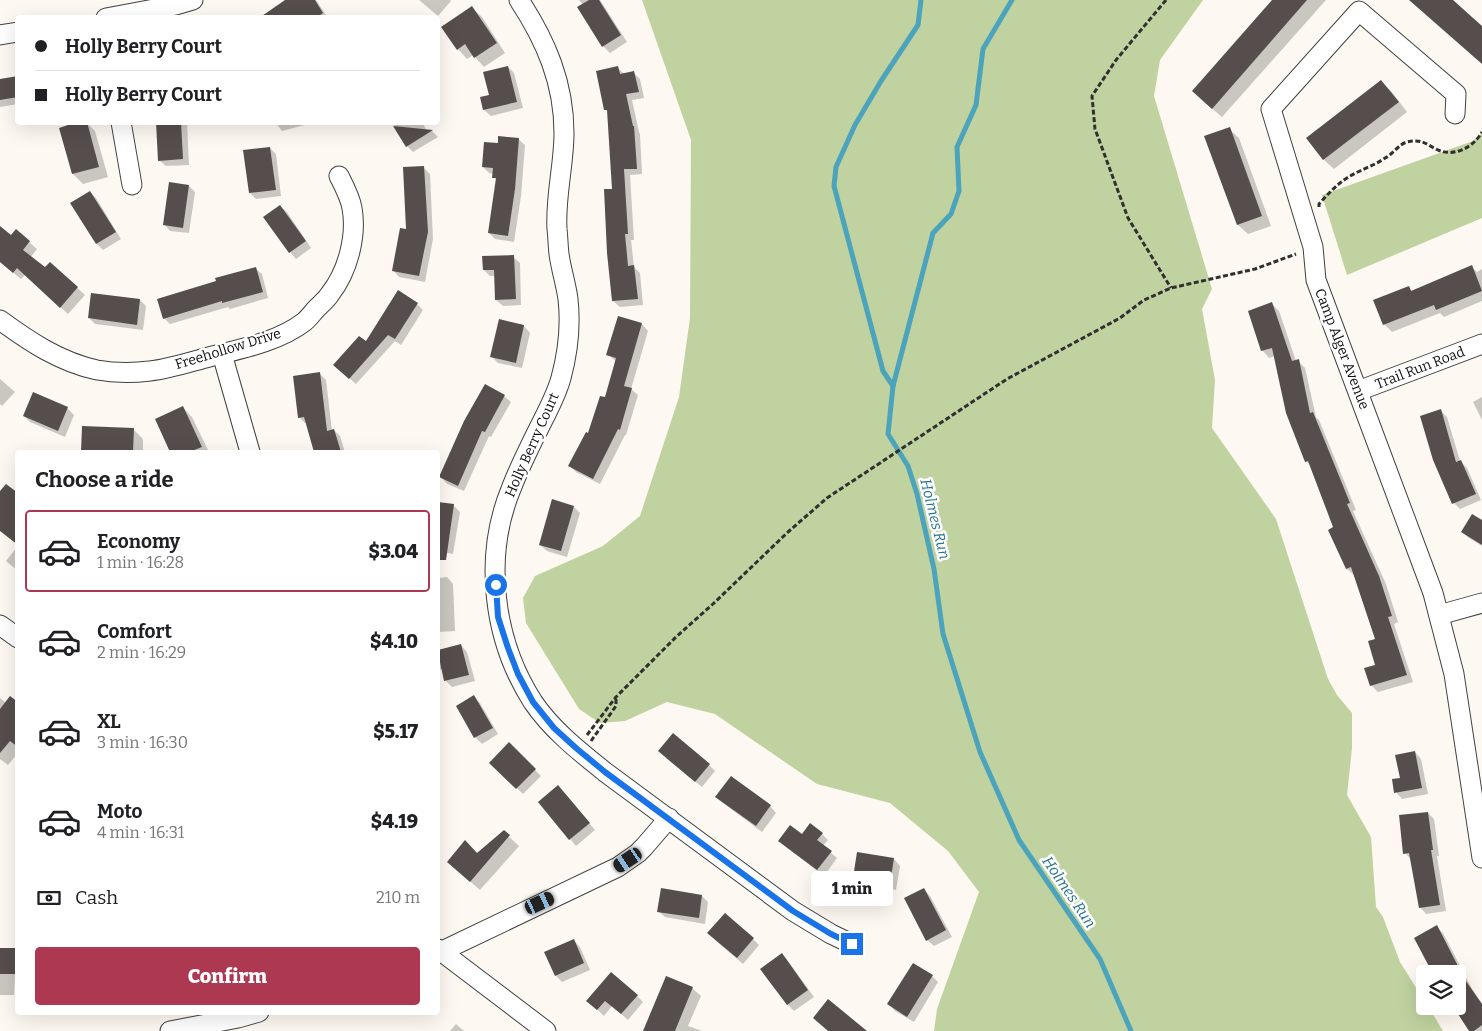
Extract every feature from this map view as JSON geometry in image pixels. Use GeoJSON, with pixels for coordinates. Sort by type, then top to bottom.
{"type":"FeatureCollection","features":[{"type":"Feature","properties":{"kind":"street"},"geometry":{"type":"LineString","coordinates":[[124,15],[176,6],[193,0]]}},
{"type":"Feature","properties":{"kind":"street","name":"Holly Berry Court"},"geometry":{"type":"LineString","coordinates":[[519,0],[535,24],[546,46],[556,75],[562,104],[564,133],[557,221],[559,253],[568,299],[569,326],[567,352],[554,398],[527,451],[510,490],[501,518],[496,547],[495,578],[498,617],[508,648],[518,674],[533,702],[549,722],[582,753],[793,911],[831,934],[852,944]]}},
{"type":"Feature","properties":{"kind":"street","name":"Camp Alger Avenue"},"geometry":{"type":"LineString","coordinates":[[1455,114],[1456,94],[1359,11],[1271,109],[1313,247],[1316,280],[1433,593],[1454,674],[1481,852]]}},
{"type":"Feature","properties":{"kind":"street"},"geometry":{"type":"LineString","coordinates":[[0,35],[15,32]]}},
{"type":"Feature","properties":{"kind":"street"},"geometry":{"type":"LineString","coordinates":[[122,125],[132,185]]}},
{"type":"Feature","properties":{"kind":"street","name":"Freehollow Drive"},"geometry":{"type":"LineString","coordinates":[[0,320],[49,353],[65,361],[97,370],[151,371],[222,354],[268,340],[291,330],[305,321],[331,294],[342,274],[350,250],[354,226],[352,206],[339,176]]}},
{"type":"Feature","properties":{"kind":"street","name":"Trail Run Road"},"geometry":{"type":"LineString","coordinates":[[1358,391],[1482,344]]}},
{"type":"Feature","properties":{"kind":"street"},"geometry":{"type":"LineString","coordinates":[[222,354],[249,450]]}},
{"type":"Feature","properties":{"kind":"street"},"geometry":{"type":"LineString","coordinates":[[1439,615],[1482,603]]}},
{"type":"Feature","properties":{"kind":"street"},"geometry":{"type":"LineString","coordinates":[[0,625],[15,636]]}},
{"type":"Feature","properties":{"kind":"street"},"geometry":{"type":"LineString","coordinates":[[440,950],[618,867],[644,848],[669,818]]}},
{"type":"Feature","properties":{"kind":"street"},"geometry":{"type":"LineString","coordinates":[[440,952],[546,1031]]}},
{"type":"Feature","properties":{"kind":"street"},"geometry":{"type":"LineString","coordinates":[[170,1031],[248,1015]]}},
{"type":"Feature","properties":{"kind":"path"},"geometry":{"type":"LineString","coordinates":[[1166,0],[1116,60],[1092,96],[1094,129],[1128,218],[1171,288]]}},
{"type":"Feature","properties":{"kind":"path"},"geometry":{"type":"LineString","coordinates":[[1319,204],[1348,177],[1386,158],[1404,143],[1426,142],[1437,150],[1454,152],[1470,146],[1478,139],[1482,132]]}},
{"type":"Feature","properties":{"kind":"path"},"geometry":{"type":"LineString","coordinates":[[595,726],[616,697],[676,637],[827,498],[1007,379],[1120,318],[1144,300],[1171,288],[1255,269],[1313,247]]}},
{"type":"Feature","properties":{"kind":"path"},"geometry":{"type":"LineString","coordinates":[[582,753],[616,706],[616,697]]}},
{"type":"Feature","properties":{"kind":"green space"},"geometry":{"type":"Polygon","coordinates":[[[642,0],[1203,0],[1160,60],[1154,96],[1212,289],[1202,309],[1215,380],[1212,428],[1276,519],[1328,679],[1337,695],[1352,713],[1352,748],[1347,795],[1371,837],[1376,907],[1383,917],[1400,962],[1416,988],[1416,1015],[1433,1015],[1443,1031],[934,1031],[937,1009],[979,892],[948,851],[890,803],[817,784],[715,714],[667,702],[625,721],[600,723],[579,709],[526,623],[523,598],[535,576],[603,546],[640,516],[679,397],[690,318],[691,140],[642,0]]]}},
{"type":"Feature","properties":{"kind":"green space"},"geometry":{"type":"Polygon","coordinates":[[[1482,133],[1482,218],[1347,275],[1322,195],[1473,141],[1482,133]]]}},
{"type":"Feature","properties":{"kind":"building"},"geometry":{"type":"Polygon","coordinates":[[[285,0],[315,0],[323,13],[320,15],[263,15],[285,0]]]}},
{"type":"Feature","properties":{"kind":"building"},"geometry":{"type":"Polygon","coordinates":[[[589,0],[599,0],[621,35],[602,47],[577,7],[589,0]]]}},
{"type":"Feature","properties":{"kind":"building"},"geometry":{"type":"Polygon","coordinates":[[[1272,0],[1307,0],[1212,109],[1192,91],[1272,0]]]}},
{"type":"Feature","properties":{"kind":"building"},"geometry":{"type":"Polygon","coordinates":[[[1409,0],[1453,0],[1482,26],[1482,64],[1409,0]]]}},
{"type":"Feature","properties":{"kind":"building"},"geometry":{"type":"Polygon","coordinates":[[[472,6],[497,43],[474,58],[465,44],[457,50],[441,27],[472,6]]]}},
{"type":"Feature","properties":{"kind":"building"},"geometry":{"type":"Polygon","coordinates":[[[508,66],[517,102],[483,110],[480,97],[489,95],[483,72],[508,66]]]}},
{"type":"Feature","properties":{"kind":"building"},"geometry":{"type":"Polygon","coordinates":[[[618,66],[620,74],[634,71],[639,92],[626,94],[634,126],[637,169],[624,169],[628,234],[625,234],[628,266],[634,265],[638,299],[612,301],[607,253],[604,189],[612,189],[607,110],[604,110],[596,71],[618,66]]]}},
{"type":"Feature","properties":{"kind":"building"},"geometry":{"type":"Polygon","coordinates":[[[15,76],[15,98],[0,100],[0,79],[15,76]]]}},
{"type":"Feature","properties":{"kind":"building"},"geometry":{"type":"Polygon","coordinates":[[[1381,80],[1399,102],[1323,160],[1306,138],[1381,80]]]}},
{"type":"Feature","properties":{"kind":"building"},"geometry":{"type":"Polygon","coordinates":[[[68,125],[88,125],[99,167],[72,174],[59,128],[68,125]]]}},
{"type":"Feature","properties":{"kind":"building"},"geometry":{"type":"Polygon","coordinates":[[[156,125],[181,125],[183,159],[158,161],[156,125]]]}},
{"type":"Feature","properties":{"kind":"building"},"geometry":{"type":"Polygon","coordinates":[[[393,126],[433,130],[406,147],[393,126]]]}},
{"type":"Feature","properties":{"kind":"building"},"geometry":{"type":"Polygon","coordinates":[[[1230,127],[1262,216],[1237,225],[1204,136],[1230,127]]]}},
{"type":"Feature","properties":{"kind":"building"},"geometry":{"type":"Polygon","coordinates":[[[498,136],[519,138],[515,189],[508,236],[488,233],[496,178],[492,178],[493,168],[482,167],[484,142],[498,143],[498,136]]]}},
{"type":"Feature","properties":{"kind":"building"},"geometry":{"type":"Polygon","coordinates":[[[270,147],[276,190],[249,193],[243,150],[270,147]]]}},
{"type":"Feature","properties":{"kind":"building"},"geometry":{"type":"Polygon","coordinates":[[[424,166],[428,232],[419,276],[392,271],[400,228],[406,229],[403,167],[424,166]]]}},
{"type":"Feature","properties":{"kind":"building"},"geometry":{"type":"Polygon","coordinates":[[[169,182],[189,185],[183,228],[163,225],[169,182]]]}},
{"type":"Feature","properties":{"kind":"building"},"geometry":{"type":"Polygon","coordinates":[[[90,191],[116,232],[96,244],[70,203],[90,191]]]}},
{"type":"Feature","properties":{"kind":"building"},"geometry":{"type":"Polygon","coordinates":[[[280,205],[306,241],[289,253],[263,217],[280,205]]]}},
{"type":"Feature","properties":{"kind":"building"},"geometry":{"type":"Polygon","coordinates":[[[0,226],[11,235],[16,229],[30,241],[23,250],[45,267],[50,262],[78,287],[60,308],[17,268],[13,273],[0,262],[0,226]]]}},
{"type":"Feature","properties":{"kind":"building"},"geometry":{"type":"Polygon","coordinates":[[[514,255],[516,299],[495,300],[494,270],[483,270],[482,256],[514,255]]]}},
{"type":"Feature","properties":{"kind":"building"},"geometry":{"type":"Polygon","coordinates":[[[1472,265],[1482,291],[1436,310],[1434,305],[1383,325],[1373,300],[1409,286],[1411,291],[1472,265]]]}},
{"type":"Feature","properties":{"kind":"building"},"geometry":{"type":"Polygon","coordinates":[[[256,267],[263,292],[222,303],[222,301],[163,319],[157,299],[216,281],[215,278],[256,267]]]}},
{"type":"Feature","properties":{"kind":"building"},"geometry":{"type":"Polygon","coordinates":[[[398,290],[418,303],[395,339],[388,335],[349,379],[333,365],[359,336],[366,341],[398,290]]]}},
{"type":"Feature","properties":{"kind":"building"},"geometry":{"type":"Polygon","coordinates":[[[91,293],[140,299],[137,325],[88,318],[91,293]]]}},
{"type":"Feature","properties":{"kind":"building"},"geometry":{"type":"Polygon","coordinates":[[[1272,302],[1292,361],[1299,359],[1310,413],[1313,412],[1350,503],[1347,504],[1379,576],[1392,616],[1388,617],[1407,675],[1370,686],[1364,668],[1375,665],[1368,641],[1375,639],[1351,567],[1346,569],[1328,530],[1333,527],[1308,461],[1305,462],[1286,413],[1272,348],[1261,351],[1248,311],[1272,302]]]}},
{"type":"Feature","properties":{"kind":"building"},"geometry":{"type":"Polygon","coordinates":[[[618,316],[642,323],[624,386],[632,388],[620,430],[618,429],[593,479],[568,466],[586,432],[588,433],[600,396],[605,397],[616,358],[606,355],[618,316]]]}},
{"type":"Feature","properties":{"kind":"building"},"geometry":{"type":"Polygon","coordinates":[[[499,319],[524,325],[516,363],[490,357],[499,319]]]}},
{"type":"Feature","properties":{"kind":"building"},"geometry":{"type":"Polygon","coordinates":[[[320,372],[327,431],[334,429],[340,450],[313,450],[304,417],[298,418],[293,376],[320,372]]]}},
{"type":"Feature","properties":{"kind":"building"},"geometry":{"type":"Polygon","coordinates":[[[485,384],[505,395],[485,432],[482,431],[458,486],[440,477],[440,475],[464,421],[485,384]]]}},
{"type":"Feature","properties":{"kind":"building"},"geometry":{"type":"Polygon","coordinates":[[[33,392],[68,407],[58,431],[23,416],[33,392]]]}},
{"type":"Feature","properties":{"kind":"building"},"geometry":{"type":"Polygon","coordinates":[[[183,406],[202,447],[194,450],[169,450],[155,419],[183,406]]]}},
{"type":"Feature","properties":{"kind":"building"},"geometry":{"type":"Polygon","coordinates":[[[1441,409],[1456,462],[1461,460],[1476,494],[1452,504],[1433,460],[1420,416],[1441,409]]]}},
{"type":"Feature","properties":{"kind":"building"},"geometry":{"type":"Polygon","coordinates":[[[82,426],[134,428],[133,450],[81,450],[82,426]]]}},
{"type":"Feature","properties":{"kind":"building"},"geometry":{"type":"Polygon","coordinates":[[[6,484],[15,491],[15,543],[0,531],[0,491],[6,484]]]}},
{"type":"Feature","properties":{"kind":"building"},"geometry":{"type":"Polygon","coordinates":[[[552,499],[574,506],[561,551],[539,545],[552,499]]]}},
{"type":"Feature","properties":{"kind":"building"},"geometry":{"type":"Polygon","coordinates":[[[440,502],[454,504],[446,560],[440,560],[440,502]]]}},
{"type":"Feature","properties":{"kind":"building"},"geometry":{"type":"Polygon","coordinates":[[[1472,514],[1482,520],[1482,545],[1461,532],[1472,514]]]}},
{"type":"Feature","properties":{"kind":"building"},"geometry":{"type":"Polygon","coordinates":[[[461,644],[469,675],[444,681],[440,662],[440,649],[461,644]]]}},
{"type":"Feature","properties":{"kind":"building"},"geometry":{"type":"Polygon","coordinates":[[[474,695],[493,728],[474,738],[456,706],[474,695]]]}},
{"type":"Feature","properties":{"kind":"building"},"geometry":{"type":"Polygon","coordinates":[[[10,696],[15,700],[15,745],[10,741],[0,753],[0,709],[10,696]]]}},
{"type":"Feature","properties":{"kind":"building"},"geometry":{"type":"Polygon","coordinates":[[[673,733],[710,764],[695,782],[658,751],[673,733]]]}},
{"type":"Feature","properties":{"kind":"building"},"geometry":{"type":"Polygon","coordinates":[[[509,742],[536,769],[516,789],[489,763],[509,742]]]}},
{"type":"Feature","properties":{"kind":"building"},"geometry":{"type":"Polygon","coordinates":[[[1415,751],[1422,788],[1394,793],[1392,779],[1400,778],[1395,755],[1415,751]]]}},
{"type":"Feature","properties":{"kind":"building"},"geometry":{"type":"Polygon","coordinates":[[[731,776],[771,805],[756,826],[715,797],[731,776]]]}},
{"type":"Feature","properties":{"kind":"building"},"geometry":{"type":"Polygon","coordinates":[[[558,785],[590,823],[569,840],[538,802],[558,785]]]}},
{"type":"Feature","properties":{"kind":"building"},"geometry":{"type":"Polygon","coordinates":[[[1428,812],[1433,850],[1431,850],[1440,905],[1419,908],[1409,853],[1403,854],[1399,815],[1428,812]]]}},
{"type":"Feature","properties":{"kind":"building"},"geometry":{"type":"Polygon","coordinates":[[[810,823],[823,833],[817,840],[832,851],[817,870],[778,841],[790,825],[802,834],[810,823]]]}},
{"type":"Feature","properties":{"kind":"building"},"geometry":{"type":"Polygon","coordinates":[[[504,830],[510,835],[470,882],[447,862],[465,840],[477,853],[504,830]]]}},
{"type":"Feature","properties":{"kind":"building"},"geometry":{"type":"Polygon","coordinates":[[[857,852],[894,858],[890,884],[853,878],[857,852]]]}},
{"type":"Feature","properties":{"kind":"building"},"geometry":{"type":"Polygon","coordinates":[[[661,888],[702,895],[699,918],[657,912],[661,888]]]}},
{"type":"Feature","properties":{"kind":"building"},"geometry":{"type":"Polygon","coordinates":[[[924,888],[946,930],[926,941],[904,898],[924,888]]]}},
{"type":"Feature","properties":{"kind":"building"},"geometry":{"type":"Polygon","coordinates":[[[725,913],[754,938],[737,958],[707,933],[725,913]]]}},
{"type":"Feature","properties":{"kind":"building"},"geometry":{"type":"Polygon","coordinates":[[[1437,925],[1457,965],[1428,965],[1414,938],[1437,925]]]}},
{"type":"Feature","properties":{"kind":"building"},"geometry":{"type":"Polygon","coordinates":[[[574,939],[584,963],[555,976],[544,952],[574,939]]]}},
{"type":"Feature","properties":{"kind":"building"},"geometry":{"type":"Polygon","coordinates":[[[0,948],[15,948],[15,974],[0,974],[0,948]]]}},
{"type":"Feature","properties":{"kind":"building"},"geometry":{"type":"Polygon","coordinates":[[[782,953],[808,990],[787,1005],[760,969],[782,953]]]}},
{"type":"Feature","properties":{"kind":"building"},"geometry":{"type":"Polygon","coordinates":[[[913,963],[933,975],[907,1017],[887,1004],[913,963]]]}},
{"type":"Feature","properties":{"kind":"building"},"geometry":{"type":"Polygon","coordinates":[[[611,972],[638,995],[621,1014],[605,1001],[597,1010],[586,1001],[611,972]]]}},
{"type":"Feature","properties":{"kind":"building"},"geometry":{"type":"Polygon","coordinates":[[[666,976],[693,987],[675,1031],[643,1031],[666,976]]]}},
{"type":"Feature","properties":{"kind":"building"},"geometry":{"type":"Polygon","coordinates":[[[1466,981],[1482,1004],[1482,1025],[1474,1031],[1469,1031],[1459,1015],[1466,1015],[1466,981]]]}},
{"type":"Feature","properties":{"kind":"building"},"geometry":{"type":"Polygon","coordinates":[[[828,999],[867,1031],[828,1031],[813,1018],[828,999]]]}},
{"type":"Feature","properties":{"kind":"waterway"},"geometry":{"type":"LineString","coordinates":[[893,386],[883,371],[834,186],[836,167],[855,125],[918,25],[921,0]]}},
{"type":"Feature","properties":{"kind":"waterway","name":"Holmes Run"},"geometry":{"type":"LineString","coordinates":[[1012,0],[983,49],[976,105],[957,147],[959,191],[951,214],[933,233],[893,386],[888,434],[908,466],[917,494],[934,569],[943,634],[980,752],[1019,840],[1100,959],[1131,1031]]}},
{"type":"Feature","properties":{"kind":"route"},"geometry":{"type":"LineString","coordinates":[[496,585],[498,617],[518,674],[533,702],[554,728],[605,772],[793,911],[831,934],[852,944]]}}]}
